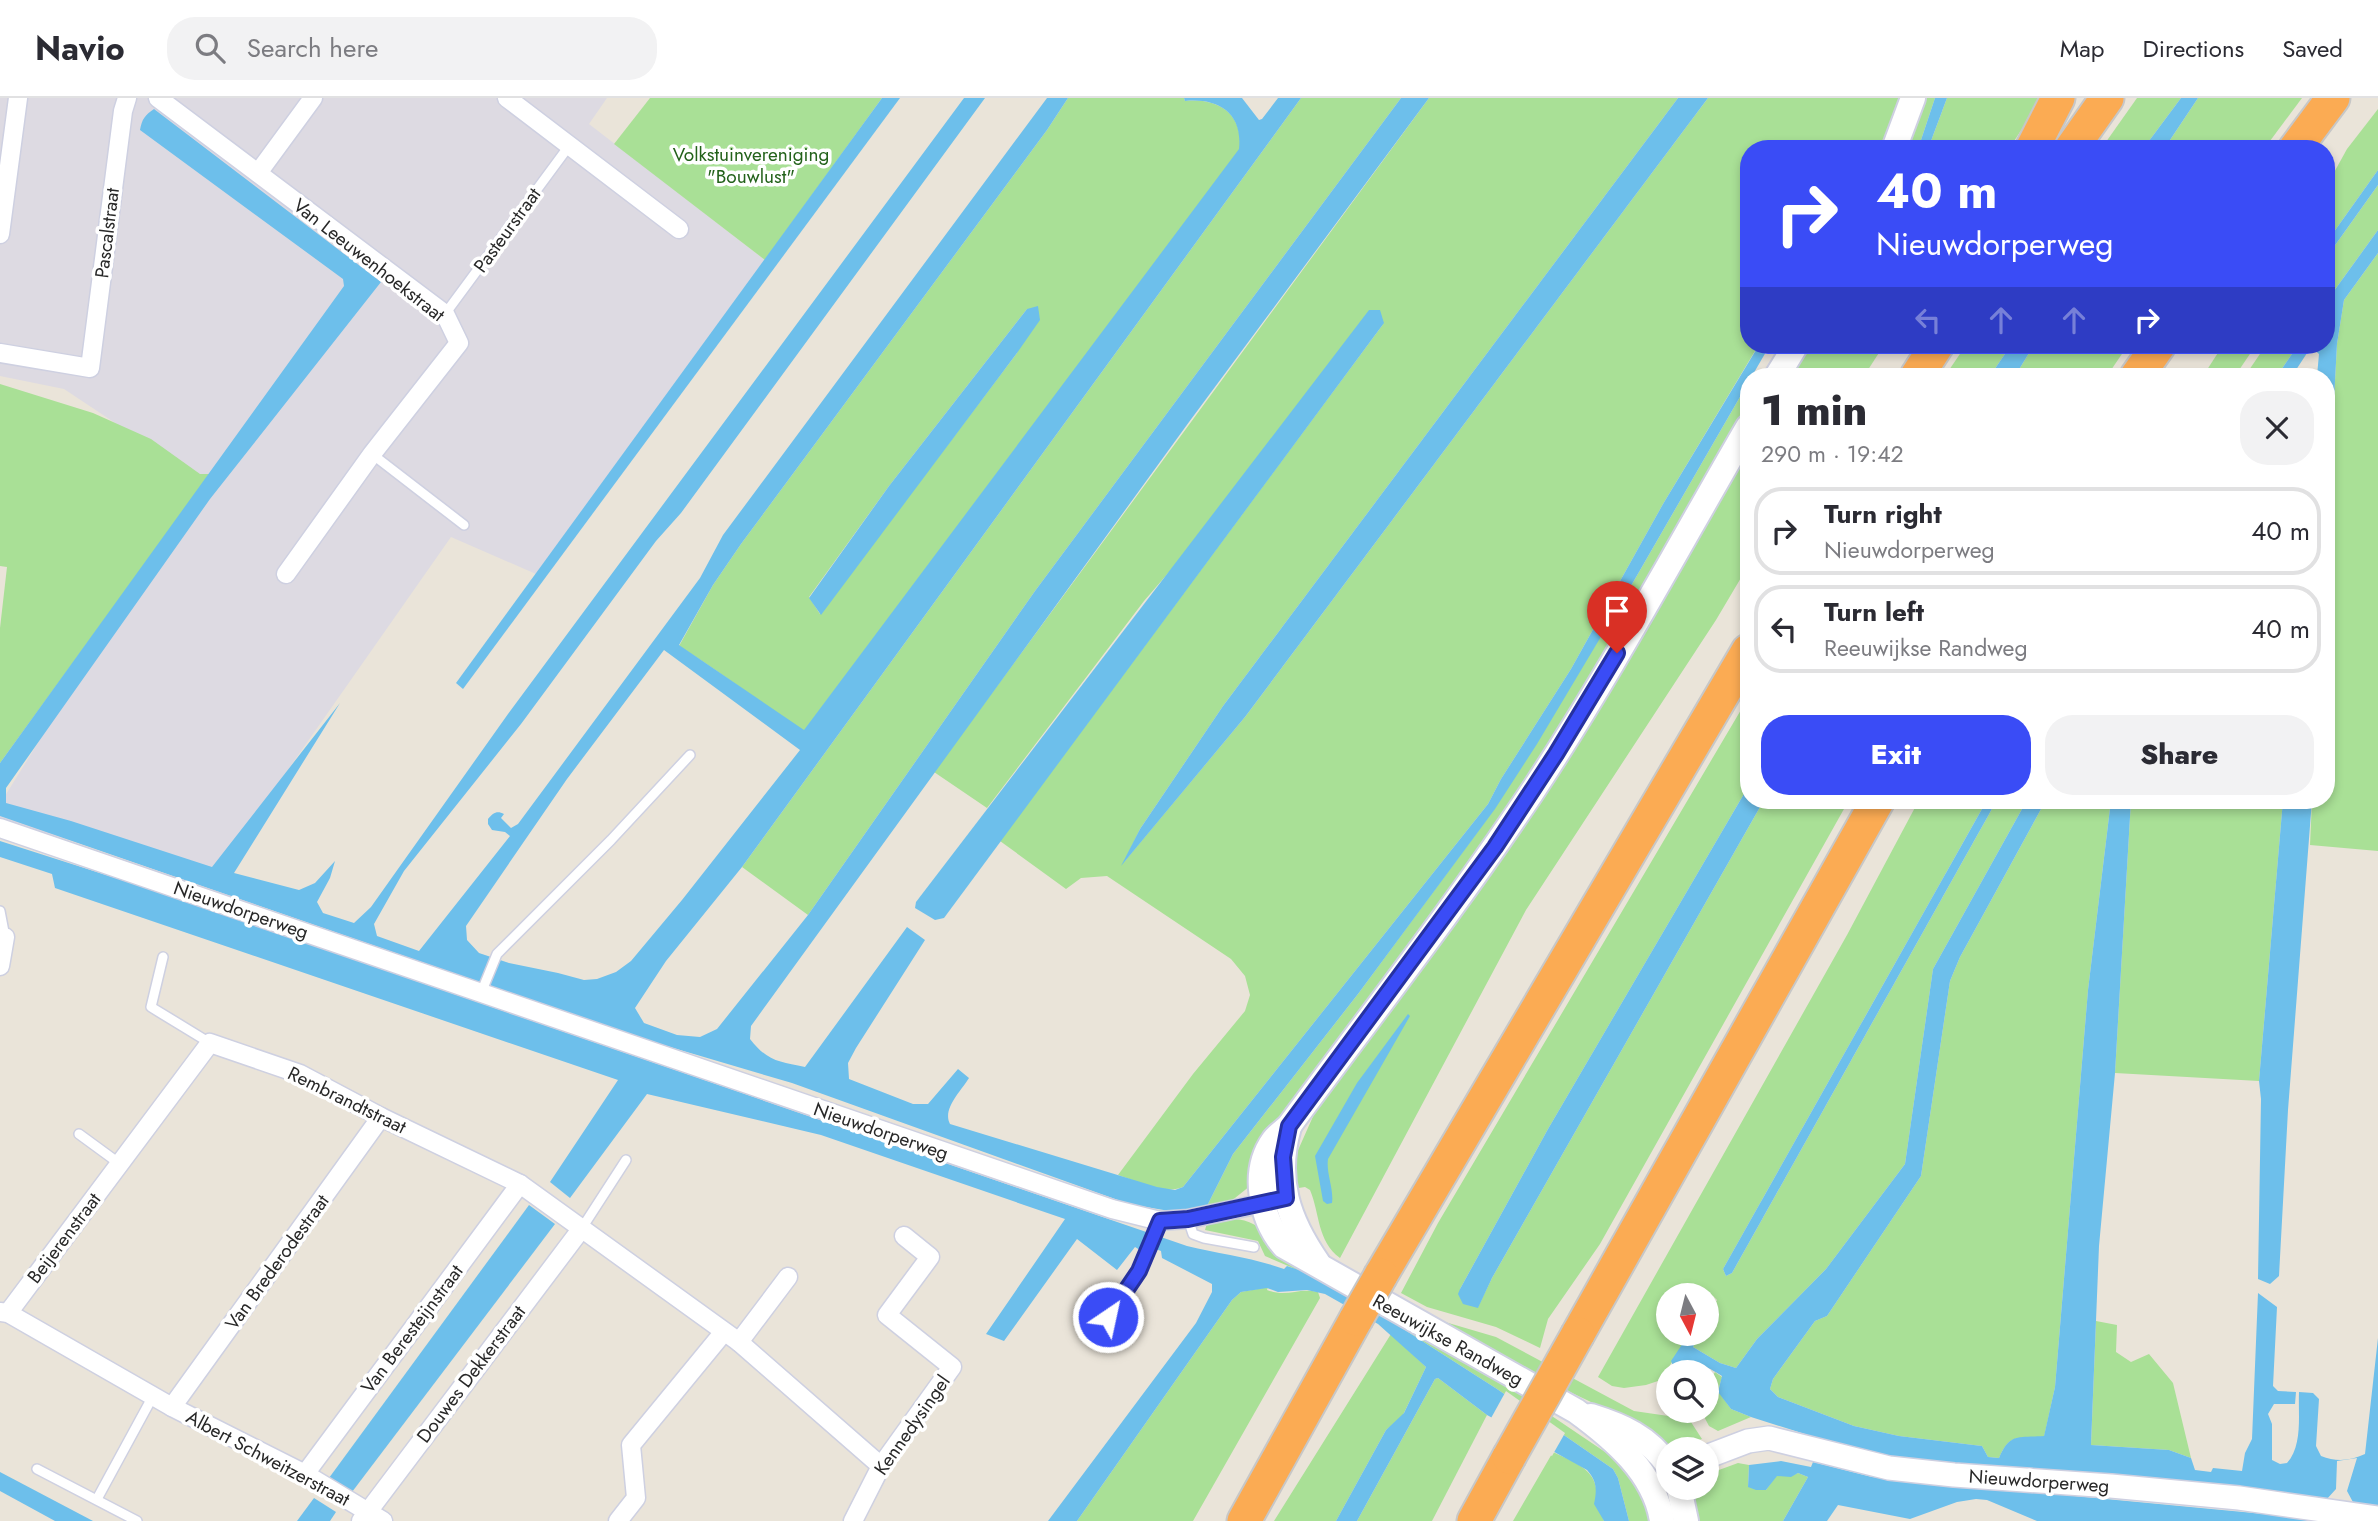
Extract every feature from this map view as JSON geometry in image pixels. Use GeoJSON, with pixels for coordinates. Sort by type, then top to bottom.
{"type":"FeatureCollection","features":[{"type":"Feature","properties":{"kind":"highway"},"geometry":{"type":"LineString","coordinates":[[2037,140],[2058,98]]}},
{"type":"Feature","properties":{"kind":"highway"},"geometry":{"type":"LineString","coordinates":[[2077,140],[2107,98]]}},
{"type":"Feature","properties":{"kind":"highway"},"geometry":{"type":"LineString","coordinates":[[2302,140],[2333,98]]}},
{"type":"Feature","properties":{"kind":"highway"},"geometry":{"type":"LineString","coordinates":[[1244,1521],[1381,1275],[1740,665]]}},
{"type":"Feature","properties":{"kind":"highway"},"geometry":{"type":"LineString","coordinates":[[1474,1521],[1873,809]]}},
{"type":"Feature","properties":{"kind":"main road"},"geometry":{"type":"LineString","coordinates":[[1897,140],[1913,98]]}},
{"type":"Feature","properties":{"kind":"main road","name":"Reeuwijkse Randweg"},"geometry":{"type":"LineString","coordinates":[[1656,1478],[1640,1470],[1576,1411],[1321,1268],[1275,1200],[1289,1126],[1532,793],[1591,698],[1740,440]]}},
{"type":"Feature","properties":{"kind":"main road","name":"Reeuwijkse Randweg"},"geometry":{"type":"LineString","coordinates":[[1576,1411],[1622,1426],[1637,1434],[1656,1450]]}},
{"type":"Feature","properties":{"kind":"main road","name":"Reeuwijkse Randweg"},"geometry":{"type":"LineString","coordinates":[[1657,1500],[1662,1521]]}},
{"type":"Feature","properties":{"kind":"main road"},"geometry":{"type":"LineString","coordinates":[[1682,1500],[1686,1521]]}},
{"type":"Feature","properties":{"kind":"street"},"geometry":{"type":"LineString","coordinates":[[0,234],[18,98]]}},
{"type":"Feature","properties":{"kind":"street","name":"Pascalstraat"},"geometry":{"type":"LineString","coordinates":[[0,353],[90,368],[123,111],[127,98]]}},
{"type":"Feature","properties":{"kind":"street","name":"Van Leeuwenhoekstraat"},"geometry":{"type":"LineString","coordinates":[[159,98],[445,314],[459,343],[372,454],[286,574]]}},
{"type":"Feature","properties":{"kind":"street"},"geometry":{"type":"LineString","coordinates":[[258,173],[313,98]]}},
{"type":"Feature","properties":{"kind":"street"},"geometry":{"type":"LineString","coordinates":[[507,98],[679,229]]}},
{"type":"Feature","properties":{"kind":"street","name":"Nieuwdorperweg"},"geometry":{"type":"LineString","coordinates":[[0,828],[483,990],[1159,1224],[1275,1200]]}},
{"type":"Feature","properties":{"kind":"street"},"geometry":{"type":"LineString","coordinates":[[0,966],[5,937]]}},
{"type":"Feature","properties":{"kind":"street","name":"Rembrandtstraat"},"geometry":{"type":"LineString","coordinates":[[210,1043],[300,1074],[381,1117],[520,1184],[731,1337],[881,1466]]}},
{"type":"Feature","properties":{"kind":"street","name":"Beijerenstraat"},"geometry":{"type":"LineString","coordinates":[[4,1313],[210,1043]]}},
{"type":"Feature","properties":{"kind":"street","name":"Van Brederodestraat"},"geometry":{"type":"LineString","coordinates":[[172,1407],[381,1117]]}},
{"type":"Feature","properties":{"kind":"street","name":"Van Beresteijnstraat"},"geometry":{"type":"LineString","coordinates":[[304,1474],[520,1184]]}},
{"type":"Feature","properties":{"kind":"street","name":"Douwes Dekkerstraat"},"geometry":{"type":"LineString","coordinates":[[364,1516],[582,1228]]}},
{"type":"Feature","properties":{"kind":"street","name":"Kennedysingel"},"geometry":{"type":"LineString","coordinates":[[853,1521],[881,1466],[952,1367],[887,1315],[930,1256],[904,1236]]}},
{"type":"Feature","properties":{"kind":"street"},"geometry":{"type":"LineString","coordinates":[[618,1521],[636,1498],[631,1445],[788,1277]]}},
{"type":"Feature","properties":{"kind":"street","name":"Albert Schweitzerstraat"},"geometry":{"type":"LineString","coordinates":[[4,1313],[172,1407],[304,1474],[364,1516],[383,1521]]}},
{"type":"Feature","properties":{"kind":"street","name":"Nieuwdorperweg"},"geometry":{"type":"LineString","coordinates":[[1719,1452],[1748,1441],[1769,1438],[1889,1468],[2239,1499],[2378,1518]]}},
{"type":"Feature","properties":{"kind":"lane","name":"Pasteurstraat"},"geometry":{"type":"LineString","coordinates":[[445,314],[569,146]]}},
{"type":"Feature","properties":{"kind":"lane"},"geometry":{"type":"LineString","coordinates":[[372,454],[464,525]]}},
{"type":"Feature","properties":{"kind":"lane"},"geometry":{"type":"LineString","coordinates":[[483,990],[497,954],[611,840],[690,755]]}},
{"type":"Feature","properties":{"kind":"lane"},"geometry":{"type":"LineString","coordinates":[[0,911],[5,937]]}},
{"type":"Feature","properties":{"kind":"lane","name":"Rembrandtstraat"},"geometry":{"type":"LineString","coordinates":[[163,957],[151,1007],[210,1043]]}},
{"type":"Feature","properties":{"kind":"lane"},"geometry":{"type":"LineString","coordinates":[[79,1134],[120,1164]]}},
{"type":"Feature","properties":{"kind":"lane"},"geometry":{"type":"LineString","coordinates":[[582,1228],[626,1160]]}},
{"type":"Feature","properties":{"kind":"lane"},"geometry":{"type":"LineString","coordinates":[[1188,1219],[1194,1234],[1254,1247]]}},
{"type":"Feature","properties":{"kind":"lane"},"geometry":{"type":"LineString","coordinates":[[1108,1317],[1139,1271],[1159,1224]]}},
{"type":"Feature","properties":{"kind":"lane"},"geometry":{"type":"LineString","coordinates":[[97,1499],[153,1396]]}},
{"type":"Feature","properties":{"kind":"lane"},"geometry":{"type":"LineString","coordinates":[[37,1469],[137,1521]]}},
{"type":"Feature","properties":{"kind":"shaded area"},"geometry":{"type":"Polygon","coordinates":[[[0,98],[607,98],[589,124],[765,260],[536,574],[451,537],[210,881],[0,820],[0,804],[201,480],[64,389],[0,376],[0,98]]]}},
{"type":"Feature","properties":{"kind":"green space","name":"Volkstuinvereniging \"Bouwlust\""},"geometry":{"type":"Polygon","coordinates":[[[650,98],[882,98],[765,260],[614,144],[650,98]]]}},
{"type":"Feature","properties":{"kind":"green space"},"geometry":{"type":"Polygon","coordinates":[[[1068,98],[1184,98],[1185,101],[1208,102],[1226,110],[1237,125],[1240,149],[804,731],[679,646],[713,585],[741,544],[1068,98]],[[1027,309],[889,486],[809,597],[820,614],[1017,353],[1027,309]]]}},
{"type":"Feature","properties":{"kind":"green space"},"geometry":{"type":"Polygon","coordinates":[[[1301,98],[1401,98],[1035,591],[808,915],[742,867],[1301,98]]]}},
{"type":"Feature","properties":{"kind":"green space"},"geometry":{"type":"Polygon","coordinates":[[[1429,98],[1678,98],[1223,706],[1140,829],[1124,862],[1245,717],[1708,98],[1899,98],[1884,140],[1740,140],[1740,354],[1753,354],[1745,368],[1740,368],[1740,376],[1663,504],[1571,669],[1488,804],[1183,1187],[1168,1189],[1151,1186],[1118,1175],[1193,1074],[1245,1011],[1250,995],[1245,976],[1231,959],[1107,876],[1081,878],[1066,889],[1000,841],[1384,323],[1144,601],[987,808],[934,772],[1429,98]]]}},
{"type":"Feature","properties":{"kind":"green space"},"geometry":{"type":"Polygon","coordinates":[[[1924,98],[1935,98],[1921,140],[1908,140],[1924,98]]]}},
{"type":"Feature","properties":{"kind":"green space"},"geometry":{"type":"Polygon","coordinates":[[[1947,98],[2042,98],[2015,140],[1931,140],[1947,98]]]}},
{"type":"Feature","properties":{"kind":"green space"},"geometry":{"type":"Polygon","coordinates":[[[2137,98],[2181,98],[2150,140],[2107,140],[2137,98]]]}},
{"type":"Feature","properties":{"kind":"green space"},"geometry":{"type":"Polygon","coordinates":[[[2198,98],[2302,98],[2271,140],[2170,140],[2198,98]]]}},
{"type":"Feature","properties":{"kind":"green space"},"geometry":{"type":"Polygon","coordinates":[[[2378,109],[2378,170],[2335,230],[2335,171],[2347,149],[2378,109]]]}},
{"type":"Feature","properties":{"kind":"green space"},"geometry":{"type":"Polygon","coordinates":[[[2378,185],[2378,230],[2335,290],[2335,245],[2378,185]]]}},
{"type":"Feature","properties":{"kind":"green space"},"geometry":{"type":"Polygon","coordinates":[[[2378,253],[2378,851],[2310,845],[2312,809],[2335,809],[2335,381],[2337,344],[2344,300],[2378,253]]]}},
{"type":"Feature","properties":{"kind":"green space"},"geometry":{"type":"Polygon","coordinates":[[[1802,354],[1878,354],[1869,368],[1794,368],[1802,354]]]}},
{"type":"Feature","properties":{"kind":"green space"},"geometry":{"type":"Polygon","coordinates":[[[1960,354],[2005,354],[1995,368],[1950,368],[1960,354]]]}},
{"type":"Feature","properties":{"kind":"green space"},"geometry":{"type":"Polygon","coordinates":[[[2028,354],[2122,354],[2112,368],[2020,368],[2028,354]]]}},
{"type":"Feature","properties":{"kind":"green space"},"geometry":{"type":"Polygon","coordinates":[[[2217,354],[2250,354],[2240,368],[2208,368],[2217,354]]]}},
{"type":"Feature","properties":{"kind":"green space"},"geometry":{"type":"Polygon","coordinates":[[[2260,354],[2292,354],[2282,368],[2250,368],[2260,354]]]}},
{"type":"Feature","properties":{"kind":"green space"},"geometry":{"type":"Polygon","coordinates":[[[0,384],[93,413],[151,439],[200,474],[210,474],[0,763],[0,628],[7,567],[0,566],[0,384]]]}},
{"type":"Feature","properties":{"kind":"green space"},"geometry":{"type":"Polygon","coordinates":[[[1740,397],[1740,419],[1611,642],[1510,805],[1398,961],[1250,1186],[1230,1202],[1207,1206],[1233,1154],[1358,994],[1495,808],[1624,598],[1740,397]]]}},
{"type":"Feature","properties":{"kind":"green space"},"geometry":{"type":"Polygon","coordinates":[[[1740,460],[1740,580],[1526,910],[1340,1258],[1327,1244],[1323,1235],[1310,1190],[1305,1187],[1292,1189],[1295,1157],[1315,1112],[1391,1006],[1740,460]]]}},
{"type":"Feature","properties":{"kind":"green space"},"geometry":{"type":"Polygon","coordinates":[[[1740,712],[1740,801],[1548,1129],[1460,1289],[1478,1307],[1759,809],[1844,809],[1600,1244],[1548,1319],[1540,1348],[1496,1327],[1427,1307],[1401,1293],[1438,1223],[1740,712]]]}},
{"type":"Feature","properties":{"kind":"green space"},"geometry":{"type":"Polygon","coordinates":[[[1914,809],[1982,809],[1723,1269],[1726,1276],[1732,1273],[1992,809],[2022,809],[1933,969],[1905,1164],[1826,1269],[1757,1339],[1736,1368],[1720,1363],[1693,1347],[1719,1346],[1719,1283],[1656,1283],[1656,1346],[1682,1346],[1673,1360],[1656,1360],[1656,1382],[1646,1385],[1624,1388],[1612,1386],[1598,1377],[1847,935],[1914,809]]]}},
{"type":"Feature","properties":{"kind":"green space"},"geometry":{"type":"Polygon","coordinates":[[[2041,809],[2110,809],[2088,990],[2055,1387],[2044,1437],[2011,1440],[1999,1458],[1988,1457],[1982,1446],[1899,1436],[1854,1426],[1778,1397],[1770,1389],[1773,1379],[1815,1321],[1827,1316],[1921,1176],[1950,981],[1960,957],[2041,809]]]}},
{"type":"Feature","properties":{"kind":"green space"},"geometry":{"type":"Polygon","coordinates":[[[2130,809],[2282,809],[2259,1081],[2115,1073],[2130,809]]]}},
{"type":"Feature","properties":{"kind":"green space"},"geometry":{"type":"Polygon","coordinates":[[[1234,1219],[1255,1225],[1274,1240],[1307,1274],[1265,1256],[1258,1241],[1205,1230],[1207,1223],[1234,1219]]]}},
{"type":"Feature","properties":{"kind":"green space"},"geometry":{"type":"Polygon","coordinates":[[[1268,1287],[1267,1290],[1281,1293],[1318,1292],[1320,1298],[1193,1521],[1077,1521],[1232,1300],[1241,1292],[1268,1287]]]}},
{"type":"Feature","properties":{"kind":"green space"},"geometry":{"type":"Polygon","coordinates":[[[1428,1317],[1496,1337],[1634,1411],[1656,1414],[1656,1423],[1692,1423],[1701,1437],[1656,1438],[1610,1411],[1515,1366],[1428,1317]]]}},
{"type":"Feature","properties":{"kind":"green space"},"geometry":{"type":"Polygon","coordinates":[[[2096,1321],[2117,1325],[2116,1352],[2131,1362],[2149,1354],[2173,1383],[2191,1458],[2169,1450],[2091,1445],[2096,1321]]]}},
{"type":"Feature","properties":{"kind":"green space"},"geometry":{"type":"Polygon","coordinates":[[[1394,1323],[1500,1381],[1617,1460],[1635,1478],[1654,1521],[1629,1521],[1618,1478],[1613,1469],[1497,1389],[1394,1323]]]}},
{"type":"Feature","properties":{"kind":"green space"},"geometry":{"type":"Polygon","coordinates":[[[1391,1334],[1426,1367],[1402,1417],[1386,1430],[1336,1521],[1274,1521],[1391,1334]]]}},
{"type":"Feature","properties":{"kind":"green space"},"geometry":{"type":"Polygon","coordinates":[[[1438,1378],[1487,1415],[1432,1521],[1357,1521],[1435,1379],[1438,1378]]]}},
{"type":"Feature","properties":{"kind":"green space"},"geometry":{"type":"Polygon","coordinates":[[[1719,1392],[1731,1409],[1751,1417],[1718,1431],[1707,1423],[1719,1423],[1719,1392]]]}},
{"type":"Feature","properties":{"kind":"green space"},"geometry":{"type":"Polygon","coordinates":[[[1553,1452],[1579,1465],[1590,1475],[1604,1521],[1513,1521],[1553,1452]]]}},
{"type":"Feature","properties":{"kind":"green space"},"geometry":{"type":"Polygon","coordinates":[[[1738,1463],[1749,1465],[1748,1486],[1766,1490],[1776,1476],[1798,1473],[1808,1477],[1783,1521],[1695,1521],[1694,1500],[1719,1500],[1719,1470],[1738,1463]]]}},
{"type":"Feature","properties":{"kind":"water"},"geometry":{"type":"Polygon","coordinates":[[[882,98],[900,98],[463,689],[456,683],[882,98]]]}},
{"type":"Feature","properties":{"kind":"water"},"geometry":{"type":"Polygon","coordinates":[[[964,98],[985,98],[681,513],[656,541],[521,724],[404,871],[374,924],[377,936],[419,951],[510,836],[505,832],[492,830],[488,819],[499,812],[504,814],[501,818],[511,828],[518,824],[700,578],[723,535],[1047,98],[1068,98],[741,544],[713,585],[679,645],[804,730],[1239,149],[1237,125],[1226,110],[1208,102],[1185,101],[1184,98],[1242,98],[1259,120],[1278,98],[1301,98],[742,867],[666,961],[635,1008],[644,1023],[677,1035],[700,1037],[717,1029],[808,915],[1035,591],[1401,98],[1429,98],[1189,422],[751,1026],[750,1039],[762,1052],[781,1062],[805,1067],[907,927],[925,940],[856,1048],[848,1063],[849,1079],[913,1104],[928,1104],[958,1069],[969,1078],[950,1106],[950,1124],[1157,1187],[1175,1190],[1183,1187],[1488,804],[1571,669],[1663,504],[1740,376],[1740,397],[1624,598],[1495,809],[1358,994],[1233,1154],[1207,1206],[1175,1212],[1129,1204],[792,1083],[643,1039],[0,816],[0,763],[344,286],[343,279],[140,130],[144,118],[154,109],[381,282],[210,499],[6,788],[6,803],[212,867],[340,703],[234,873],[299,890],[315,883],[335,861],[330,878],[317,902],[323,913],[354,923],[371,907],[508,714],[964,98]],[[664,650],[567,779],[466,926],[467,940],[479,953],[509,963],[584,980],[597,979],[616,972],[631,961],[800,750],[664,650]]]}},
{"type":"Feature","properties":{"kind":"water"},"geometry":{"type":"Polygon","coordinates":[[[1678,98],[1708,98],[1245,717],[1121,866],[1140,829],[1223,706],[1678,98]]]}},
{"type":"Feature","properties":{"kind":"water"},"geometry":{"type":"Polygon","coordinates":[[[1935,98],[1947,98],[1931,140],[1921,140],[1935,98]]]}},
{"type":"Feature","properties":{"kind":"water"},"geometry":{"type":"Polygon","coordinates":[[[2181,98],[2198,98],[2170,140],[2150,140],[2181,98]]]}},
{"type":"Feature","properties":{"kind":"water"},"geometry":{"type":"Polygon","coordinates":[[[2378,170],[2378,185],[2335,245],[2335,230],[2378,170]]]}},
{"type":"Feature","properties":{"kind":"water"},"geometry":{"type":"Polygon","coordinates":[[[2378,230],[2378,253],[2344,300],[2337,344],[2335,381],[2335,368],[2318,368],[2319,354],[2335,354],[2335,290],[2378,230]]]}},
{"type":"Feature","properties":{"kind":"water"},"geometry":{"type":"Polygon","coordinates":[[[1038,306],[1040,320],[1017,353],[821,615],[809,598],[889,486],[1027,309],[1038,306]]]}},
{"type":"Feature","properties":{"kind":"water"},"geometry":{"type":"Polygon","coordinates":[[[1369,310],[1380,310],[1384,323],[944,918],[935,920],[915,908],[916,902],[1369,310]]]}},
{"type":"Feature","properties":{"kind":"water"},"geometry":{"type":"Polygon","coordinates":[[[1754,354],[1765,354],[1757,368],[1745,368],[1754,354]]]}},
{"type":"Feature","properties":{"kind":"water"},"geometry":{"type":"Polygon","coordinates":[[[2005,354],[2028,354],[2020,368],[1995,368],[2005,354]]]}},
{"type":"Feature","properties":{"kind":"water"},"geometry":{"type":"Polygon","coordinates":[[[2292,354],[2306,354],[2297,368],[2282,368],[2292,354]]]}},
{"type":"Feature","properties":{"kind":"water"},"geometry":{"type":"Polygon","coordinates":[[[1740,801],[1740,809],[1759,809],[1492,1278],[1478,1308],[1463,1304],[1458,1294],[1460,1289],[1548,1129],[1740,801]]]}},
{"type":"Feature","properties":{"kind":"water"},"geometry":{"type":"Polygon","coordinates":[[[1982,809],[1992,809],[1732,1273],[1726,1276],[1723,1269],[1982,809]]]}},
{"type":"Feature","properties":{"kind":"water"},"geometry":{"type":"Polygon","coordinates":[[[2022,809],[2041,809],[1960,957],[1950,981],[1921,1176],[1827,1316],[1815,1321],[1773,1379],[1770,1389],[1778,1397],[1854,1426],[1899,1436],[1982,1446],[1988,1457],[1999,1458],[2011,1440],[2044,1436],[2055,1387],[2088,990],[2110,809],[2130,809],[2115,1073],[2099,1246],[2091,1445],[2169,1450],[2191,1458],[2195,1470],[2211,1472],[2213,1468],[2242,1471],[2245,1453],[2252,1439],[2258,1293],[2277,1307],[2273,1386],[2278,1391],[2296,1392],[2295,1404],[2274,1404],[2268,1414],[2272,1424],[2272,1460],[2280,1464],[2287,1463],[2298,1439],[2299,1392],[2313,1393],[2319,1399],[2316,1446],[2321,1456],[2343,1460],[2365,1454],[2378,1338],[2378,1507],[1892,1457],[1849,1448],[1731,1409],[1719,1393],[1722,1376],[1719,1374],[1719,1362],[1736,1368],[1757,1339],[1826,1269],[1905,1164],[1933,969],[2022,809]]]}},
{"type":"Feature","properties":{"kind":"water"},"geometry":{"type":"Polygon","coordinates":[[[2282,809],[2311,809],[2288,1110],[2279,1276],[2270,1284],[2258,1279],[2259,1081],[2282,809]]]}},
{"type":"Feature","properties":{"kind":"water"},"geometry":{"type":"Polygon","coordinates":[[[0,841],[128,882],[1187,1246],[1302,1271],[1394,1323],[1497,1389],[1613,1469],[1618,1478],[1629,1521],[1604,1521],[1594,1504],[1595,1486],[1587,1470],[1487,1415],[1438,1378],[1435,1379],[1357,1521],[1336,1521],[1386,1430],[1404,1413],[1426,1367],[1378,1324],[1325,1294],[1307,1290],[1278,1292],[1267,1288],[1241,1292],[1232,1300],[1077,1521],[1048,1521],[1196,1323],[1212,1292],[1212,1284],[1162,1258],[1161,1251],[1148,1246],[1143,1252],[1135,1247],[1117,1270],[1077,1239],[1004,1341],[986,1334],[1065,1219],[821,1135],[647,1094],[570,1198],[550,1182],[618,1080],[55,888],[52,874],[0,857],[0,841]]]}},
{"type":"Feature","properties":{"kind":"water"},"geometry":{"type":"Polygon","coordinates":[[[1408,1014],[1410,1016],[1328,1159],[1332,1203],[1327,1204],[1323,1201],[1315,1156],[1357,1083],[1408,1014]]]}},
{"type":"Feature","properties":{"kind":"water"},"geometry":{"type":"Polygon","coordinates":[[[529,1205],[555,1224],[352,1492],[329,1478],[529,1205]]]}},
{"type":"Feature","properties":{"kind":"water"},"geometry":{"type":"Polygon","coordinates":[[[1681,1346],[1693,1347],[1715,1360],[1672,1360],[1681,1346]]]}},
{"type":"Feature","properties":{"kind":"water"},"geometry":{"type":"Polygon","coordinates":[[[1781,1461],[1811,1467],[1813,1462],[1872,1477],[2339,1521],[2037,1521],[1987,1500],[1976,1499],[1957,1502],[1910,1519],[1838,1505],[1827,1521],[1783,1521],[1808,1477],[1798,1473],[1791,1477],[1777,1476],[1766,1490],[1748,1487],[1749,1465],[1781,1461]]]}},
{"type":"Feature","properties":{"kind":"water"},"geometry":{"type":"Polygon","coordinates":[[[0,1472],[93,1521],[55,1521],[0,1491],[0,1472]]]}},
{"type":"Feature","properties":{"kind":"water"},"geometry":{"type":"Polygon","coordinates":[[[314,1498],[336,1512],[330,1521],[297,1521],[314,1498]]]}},
{"type":"Feature","properties":{"kind":"pier"},"geometry":{"type":"Polygon","coordinates":[[[1506,1391],[1565,1433],[1552,1456],[1490,1420],[1506,1391]]]}},
{"type":"Feature","properties":{"kind":"pier"},"geometry":{"type":"Polygon","coordinates":[[[2357,1458],[2347,1491],[2354,1504],[2326,1500],[2336,1489],[2337,1461],[2357,1458]]]}},
{"type":"Feature","properties":{"kind":"route"},"geometry":{"type":"LineString","coordinates":[[1108,1317],[1139,1271],[1160,1221],[1188,1219],[1286,1198],[1283,1157],[1289,1126],[1495,847],[1532,793],[1617,653]]}}]}
